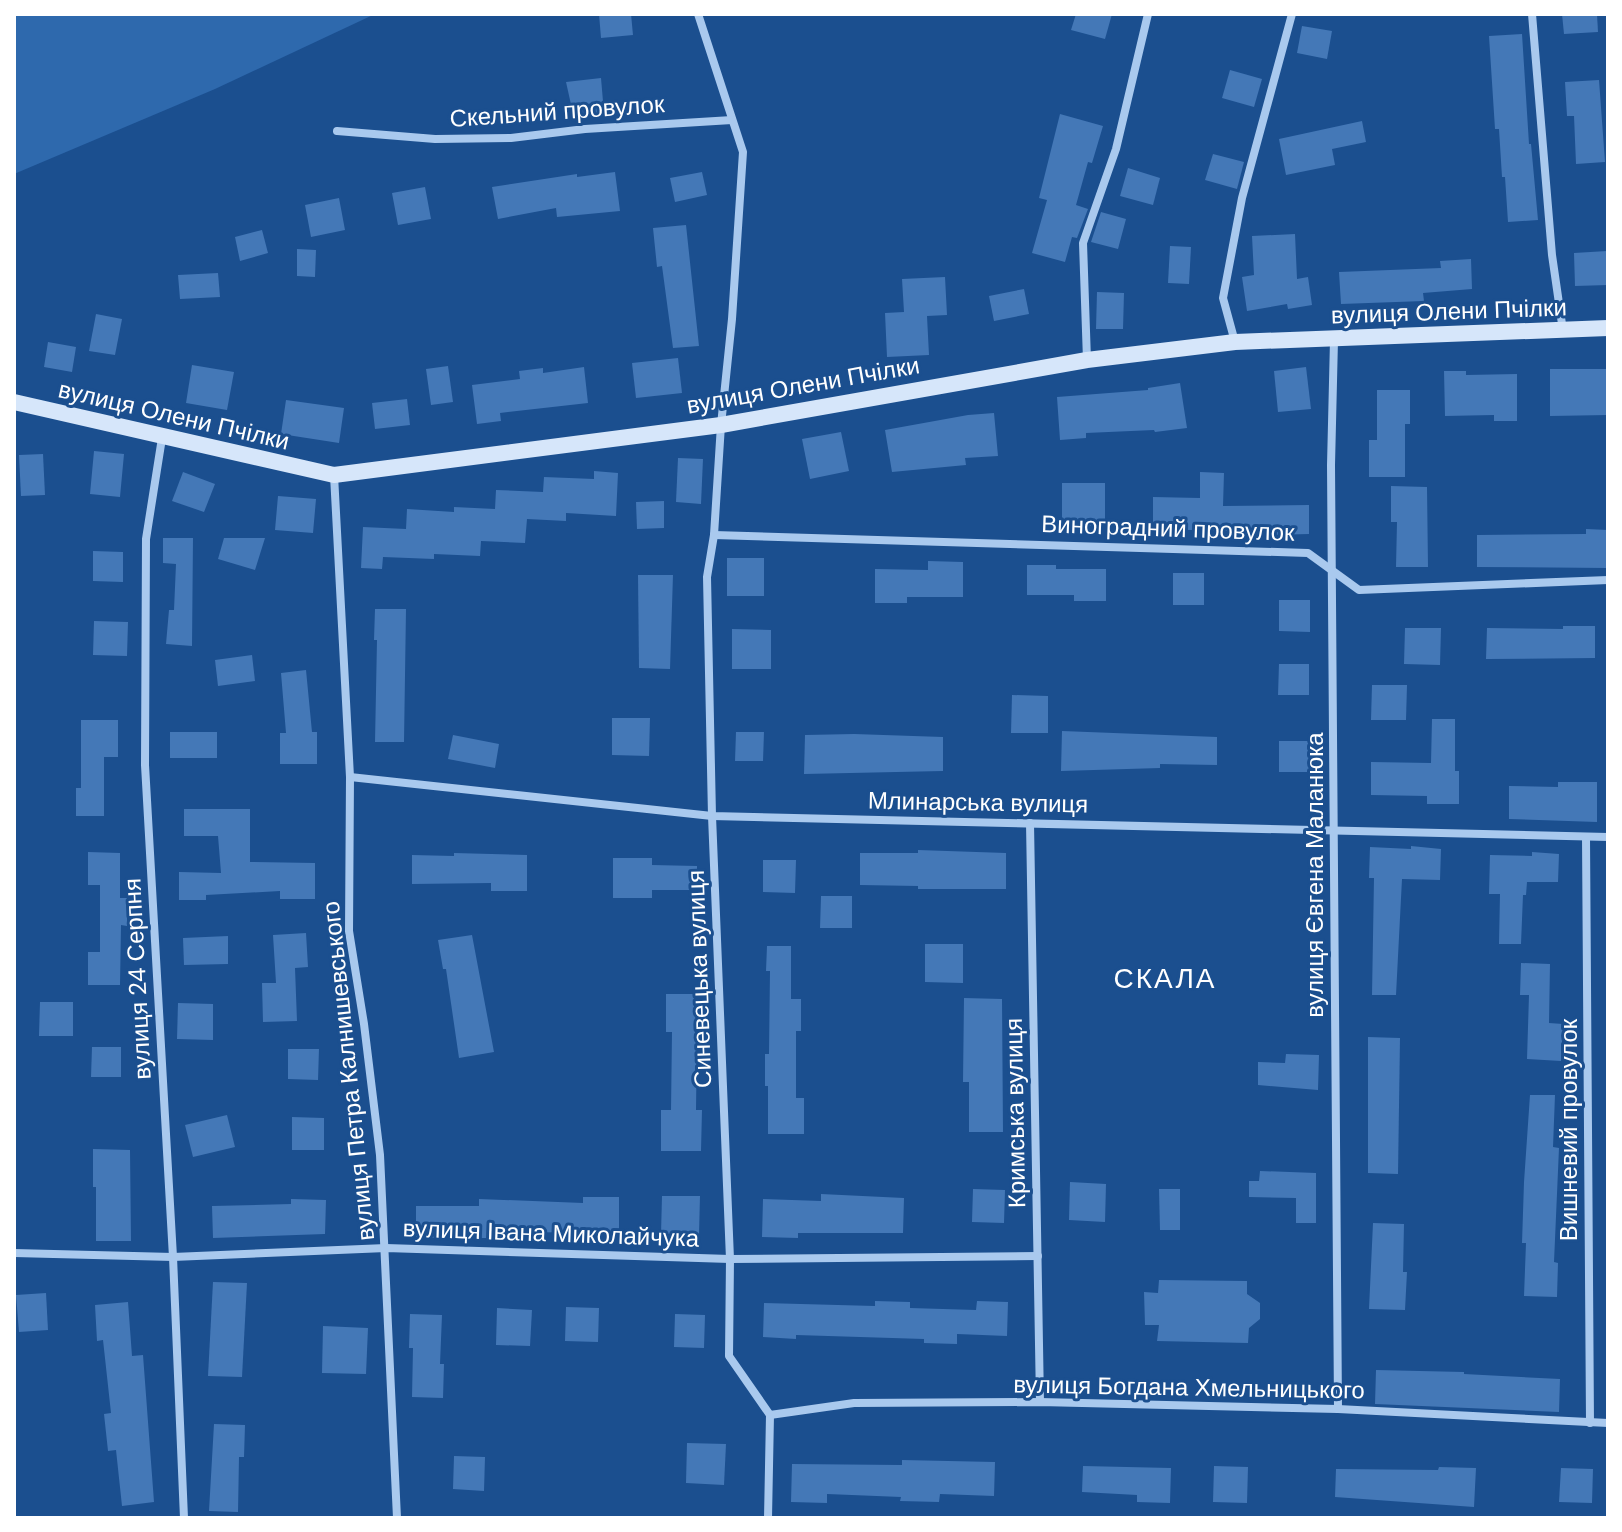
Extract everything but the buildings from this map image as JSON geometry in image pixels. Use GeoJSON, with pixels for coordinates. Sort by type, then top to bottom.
{"type":"FeatureCollection","features":[{"type":"Feature","properties":{"kind":"street"},"geometry":{"type":"LineString","coordinates":[[698,14],[743,152],[732,319],[721,425]]}},
{"type":"Feature","properties":{"kind":"street"},"geometry":{"type":"LineString","coordinates":[[1087,360],[1083,243],[1116,149],[1148,14]]}},
{"type":"Feature","properties":{"kind":"street"},"geometry":{"type":"LineString","coordinates":[[1235,342],[1223,298],[1242,198],[1292,14]]}},
{"type":"Feature","properties":{"kind":"street"},"geometry":{"type":"LineString","coordinates":[[1532,14],[1552,255],[1563,331]]}},
{"type":"Feature","properties":{"kind":"street","name":"Скельний провулок"},"geometry":{"type":"LineString","coordinates":[[337,131],[435,139],[511,138],[585,129],[732,120]]}},
{"type":"Feature","properties":{"kind":"street","name":"вулиця Олени Пчілки"},"geometry":{"type":"LineString","coordinates":[[14,402],[334,475],[721,425],[1087,360],[1235,342],[1608,328]]}},
{"type":"Feature","properties":{"kind":"street","name":"вулиця Євгена Маланюка"},"geometry":{"type":"LineString","coordinates":[[1334,340],[1331,465],[1338,1409]]}},
{"type":"Feature","properties":{"kind":"street","name":"Синевецька вулиця"},"geometry":{"type":"LineString","coordinates":[[721,425],[714,535],[707,577],[712,816],[730,1259],[729,1356],[770,1415]]}},
{"type":"Feature","properties":{"kind":"street","name":"вулиця 24 Серпня"},"geometry":{"type":"LineString","coordinates":[[162,438],[146,539],[145,765],[173,1257],[184,1518]]}},
{"type":"Feature","properties":{"kind":"street","name":"вулиця Петра Калнишевського"},"geometry":{"type":"LineString","coordinates":[[334,475],[350,777],[349,931],[380,1155],[397,1518]]}},
{"type":"Feature","properties":{"kind":"street","name":"Виноградний провулок"},"geometry":{"type":"LineString","coordinates":[[714,535],[1308,553],[1359,590],[1608,580]]}},
{"type":"Feature","properties":{"kind":"street","name":"Млинарська вулиця"},"geometry":{"type":"LineString","coordinates":[[350,777],[712,816],[1608,837]]}},
{"type":"Feature","properties":{"kind":"street","name":"Кримська вулиця"},"geometry":{"type":"LineString","coordinates":[[1030,823],[1040,1402]]}},
{"type":"Feature","properties":{"kind":"street","name":"Вишневий провулок"},"geometry":{"type":"LineString","coordinates":[[1586,837],[1590,1423]]}},
{"type":"Feature","properties":{"kind":"street","name":"вулиця Івана Миколайчука"},"geometry":{"type":"LineString","coordinates":[[14,1253],[173,1257],[386,1248],[730,1259],[1038,1256]]}},
{"type":"Feature","properties":{"kind":"street","name":"вулиця Богдана Хмельницького"},"geometry":{"type":"LineString","coordinates":[[770,1415],[854,1403],[1040,1402],[1338,1409],[1608,1423]]}},
{"type":"Feature","properties":{"kind":"street"},"geometry":{"type":"LineString","coordinates":[[768,1518],[770,1415]]}},
{"type":"Feature","properties":{"kind":"shaded area"},"geometry":{"type":"Polygon","coordinates":[[[14,14],[375,14],[215,89],[14,174],[14,14]]]}},
{"type":"Feature","properties":{"kind":"district","name":"СКАЛА"},"geometry":{"type":"Point","coordinates":[1165,978]}}]}
